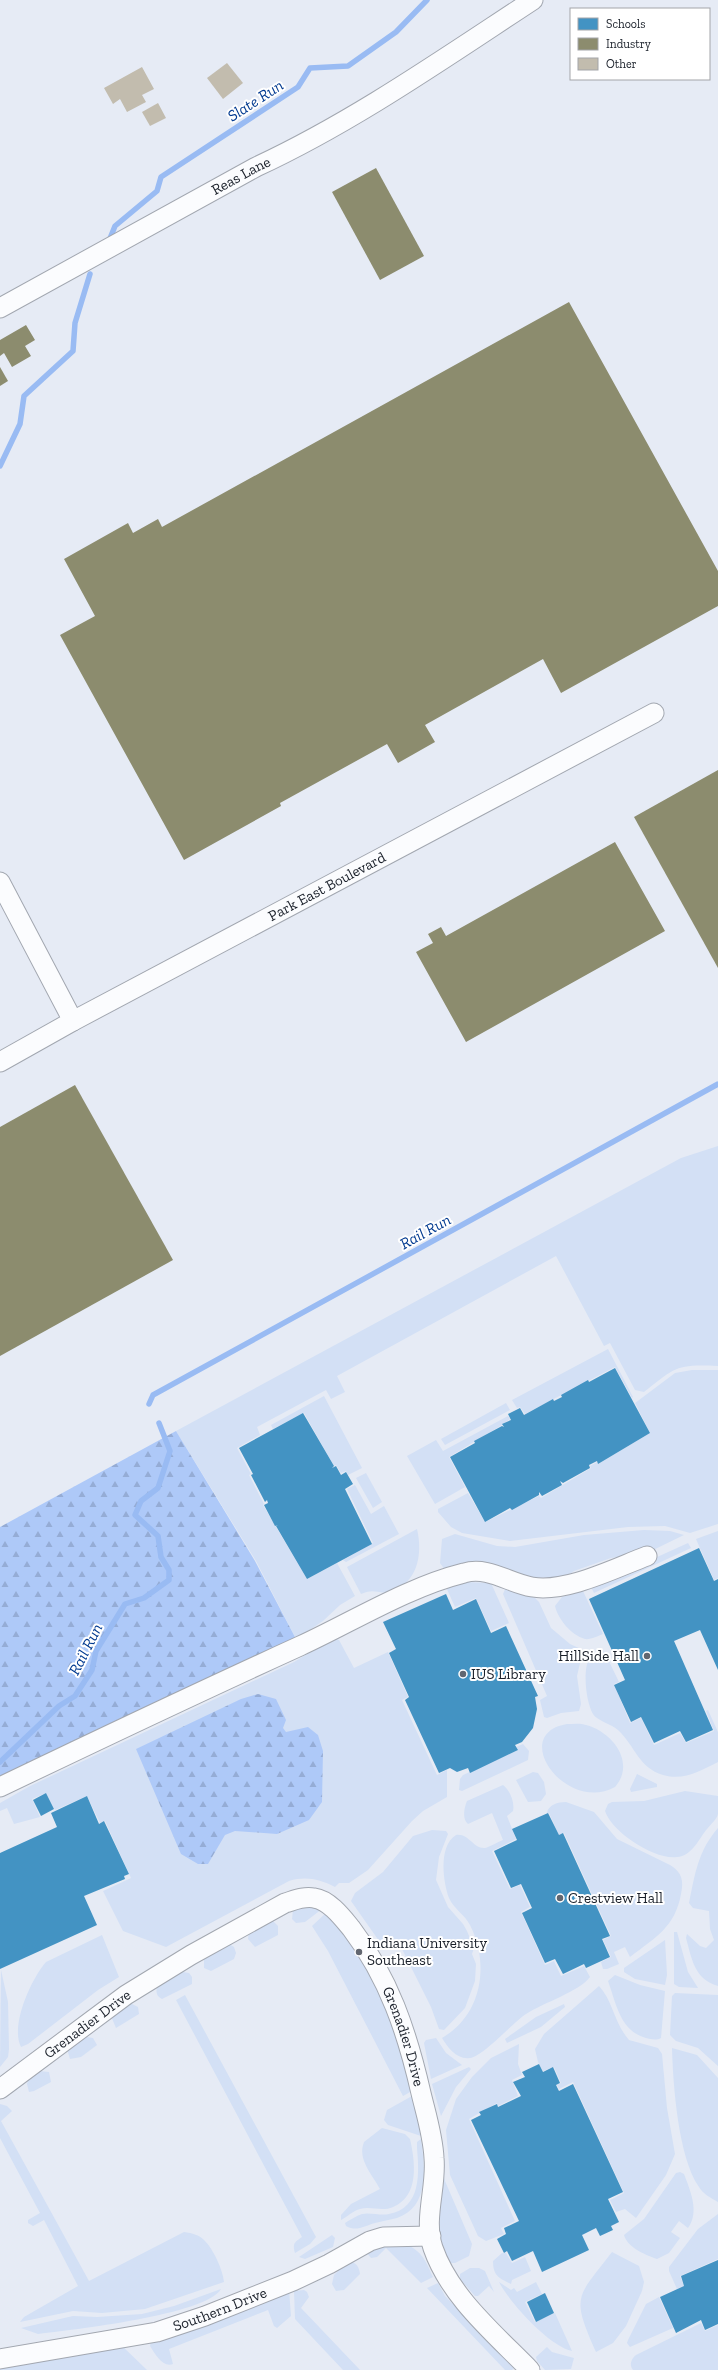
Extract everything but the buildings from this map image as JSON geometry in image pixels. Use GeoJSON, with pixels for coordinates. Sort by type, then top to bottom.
{"type":"FeatureCollection","features":[{"type":"Feature","properties":{"kind":"street","name":"Reas Lane"},"geometry":{"type":"LineString","coordinates":[[0,308],[244,174],[296,148],[382,98],[533,0]]}},
{"type":"Feature","properties":{"kind":"street","name":"Park East Boulevard"},"geometry":{"type":"LineString","coordinates":[[0,1062],[73,1021],[654,713]]}},
{"type":"Feature","properties":{"kind":"street"},"geometry":{"type":"LineString","coordinates":[[0,882],[73,1021]]}},
{"type":"Feature","properties":{"kind":"street"},"geometry":{"type":"LineString","coordinates":[[0,1788],[224,1679],[302,1645],[356,1616],[444,1579],[466,1572],[489,1573],[532,1587],[550,1586],[592,1576],[647,1556]]}},
{"type":"Feature","properties":{"kind":"street","name":"Grenadier Drive"},"geometry":{"type":"LineString","coordinates":[[0,2089],[126,1995],[191,1954],[285,1903],[300,1898],[315,1898],[341,1916],[362,1942],[380,1972],[402,2020],[413,2055],[435,2159],[430,2220],[430,2236],[433,2247],[452,2286],[530,2370]]}},
{"type":"Feature","properties":{"kind":"street","name":"Southern Drive"},"geometry":{"type":"LineString","coordinates":[[0,2359],[157,2332],[205,2316],[293,2281],[329,2264],[370,2241],[382,2237],[430,2236]]}},
{"type":"Feature","properties":{"kind":"shaded area"},"geometry":{"type":"Polygon","coordinates":[[[718,1146],[718,1366],[693,1366],[677,1369],[670,1372],[644,1392],[635,1390],[610,1343],[604,1346],[556,1256],[337,1376],[345,1392],[331,1399],[326,1390],[257,1427],[260,1435],[237,1448],[251,1474],[249,1475],[264,1504],[263,1505],[307,1579],[337,1563],[355,1596],[340,1605],[323,1621],[296,1639],[256,1561],[176,1431],[681,1158],[718,1146]]]}},
{"type":"Feature","properties":{"kind":"shaded area"},"geometry":{"type":"Polygon","coordinates":[[[608,1349],[633,1397],[632,1398],[615,1367],[525,1414],[520,1407],[517,1408],[512,1400],[608,1349]]]}},
{"type":"Feature","properties":{"kind":"shaded area"},"geometry":{"type":"Polygon","coordinates":[[[692,1370],[718,1370],[718,1524],[690,1533],[665,1526],[628,1527],[510,1541],[462,1533],[451,1527],[438,1512],[438,1509],[468,1493],[485,1522],[539,1496],[541,1498],[591,1468],[590,1466],[597,1462],[598,1464],[650,1433],[635,1403],[675,1373],[692,1370]]]}},
{"type":"Feature","properties":{"kind":"shaded area"},"geometry":{"type":"Polygon","coordinates":[[[324,1396],[362,1468],[348,1475],[346,1471],[341,1473],[336,1465],[334,1466],[304,1413],[273,1429],[271,1425],[324,1396]]]}},
{"type":"Feature","properties":{"kind":"shaded area"},"geometry":{"type":"Polygon","coordinates":[[[506,1403],[510,1410],[445,1445],[441,1439],[506,1403]]]}},
{"type":"Feature","properties":{"kind":"shaded area"},"geometry":{"type":"Polygon","coordinates":[[[508,1416],[510,1419],[502,1425],[449,1457],[465,1487],[435,1504],[407,1456],[436,1440],[443,1451],[508,1416]]]}},
{"type":"Feature","properties":{"kind":"shaded area"},"geometry":{"type":"Polygon","coordinates":[[[366,1473],[382,1502],[373,1508],[356,1478],[366,1473]]]}},
{"type":"Feature","properties":{"kind":"shaded area"},"geometry":{"type":"Polygon","coordinates":[[[355,1485],[371,1514],[384,1506],[399,1534],[346,1562],[343,1560],[373,1543],[347,1489],[355,1485]]]}},
{"type":"Feature","properties":{"kind":"shaded area"},"geometry":{"type":"Polygon","coordinates":[[[417,1529],[419,1539],[418,1558],[412,1576],[406,1583],[388,1592],[370,1591],[361,1594],[347,1567],[417,1529]]]}},
{"type":"Feature","properties":{"kind":"shaded area"},"geometry":{"type":"Polygon","coordinates":[[[644,1530],[670,1531],[684,1535],[647,1553],[611,1558],[565,1575],[551,1577],[513,1577],[445,1570],[440,1563],[442,1539],[455,1534],[497,1546],[515,1547],[584,1535],[644,1530]]]}},
{"type":"Feature","properties":{"kind":"shaded area"},"geometry":{"type":"Polygon","coordinates":[[[718,1531],[718,1578],[714,1580],[696,1539],[718,1531]]]}},
{"type":"Feature","properties":{"kind":"shaded area"},"geometry":{"type":"Polygon","coordinates":[[[688,1543],[691,1548],[594,1593],[591,1587],[688,1543]]]}},
{"type":"Feature","properties":{"kind":"shaded area"},"geometry":{"type":"Polygon","coordinates":[[[466,1582],[491,1583],[509,1623],[491,1631],[476,1598],[455,1607],[446,1587],[466,1582]]]}},
{"type":"Feature","properties":{"kind":"shaded area"},"geometry":{"type":"Polygon","coordinates":[[[506,1587],[535,1598],[539,1602],[551,1628],[570,1644],[583,1650],[577,1676],[581,1704],[579,1711],[561,1713],[547,1718],[544,1717],[540,1700],[547,1696],[503,1594],[506,1587]]]}},
{"type":"Feature","properties":{"kind":"shaded area"},"geometry":{"type":"Polygon","coordinates":[[[583,1591],[603,1634],[589,1639],[580,1637],[570,1630],[562,1621],[555,1606],[562,1597],[583,1591]]]}},
{"type":"Feature","properties":{"kind":"shaded area"},"geometry":{"type":"Polygon","coordinates":[[[330,1640],[339,1640],[354,1668],[388,1652],[408,1697],[402,1700],[437,1775],[447,1770],[447,1797],[423,1811],[412,1821],[368,1870],[349,1883],[339,1883],[335,1887],[312,1879],[295,1879],[289,1881],[166,1947],[123,1931],[103,1891],[131,1878],[105,1821],[100,1823],[87,1796],[55,1810],[46,1793],[32,1799],[40,1817],[14,1824],[7,1808],[0,1811],[0,1803],[30,1786],[294,1662],[330,1640]]]}},
{"type":"Feature","properties":{"kind":"shaded area"},"geometry":{"type":"Polygon","coordinates":[[[604,1651],[619,1682],[614,1684],[630,1723],[641,1718],[654,1745],[680,1733],[686,1743],[714,1731],[706,1711],[708,1710],[718,1732],[718,1762],[698,1772],[685,1776],[671,1777],[663,1775],[655,1772],[643,1762],[618,1730],[595,1716],[588,1702],[586,1669],[590,1657],[599,1656],[604,1651]]]}},
{"type":"Feature","properties":{"kind":"shaded area"},"geometry":{"type":"Polygon","coordinates":[[[567,1724],[586,1725],[605,1734],[613,1741],[622,1759],[623,1768],[621,1778],[615,1787],[596,1792],[579,1790],[563,1782],[550,1769],[543,1755],[543,1742],[550,1731],[567,1724]]]}},
{"type":"Feature","properties":{"kind":"shaded area"},"geometry":{"type":"Polygon","coordinates":[[[523,1744],[529,1751],[528,1760],[462,1791],[459,1790],[460,1779],[463,1775],[518,1750],[516,1747],[523,1744]]]}},
{"type":"Feature","properties":{"kind":"shaded area"},"geometry":{"type":"Polygon","coordinates":[[[533,1772],[538,1773],[544,1782],[546,1794],[541,1801],[528,1802],[516,1780],[533,1772]]]}},
{"type":"Feature","properties":{"kind":"shaded area"},"geometry":{"type":"Polygon","coordinates":[[[637,1774],[657,1784],[657,1787],[631,1792],[630,1789],[637,1774]]]}},
{"type":"Feature","properties":{"kind":"shaded area"},"geometry":{"type":"Polygon","coordinates":[[[503,1785],[510,1793],[513,1801],[513,1811],[507,1816],[516,1839],[492,1851],[510,1889],[520,1885],[530,1907],[521,1912],[545,1965],[554,1961],[561,1976],[584,1966],[590,1977],[570,1992],[520,2018],[483,2052],[470,2058],[465,2058],[453,2052],[442,2038],[456,2028],[466,2016],[474,2002],[478,1988],[480,1956],[470,1925],[449,1898],[445,1883],[444,1856],[446,1847],[450,1840],[456,1835],[468,1838],[481,1848],[485,1848],[503,1840],[492,1813],[468,1824],[464,1813],[467,1801],[503,1785]]]}},
{"type":"Feature","properties":{"kind":"shaded area"},"geometry":{"type":"Polygon","coordinates":[[[685,1791],[718,1796],[718,1814],[691,1851],[682,1856],[668,1857],[657,1854],[635,1843],[616,1827],[609,1819],[605,1811],[608,1804],[612,1802],[644,1801],[685,1791]]]}},
{"type":"Feature","properties":{"kind":"shaded area"},"geometry":{"type":"Polygon","coordinates":[[[566,1802],[594,1812],[617,1839],[670,1865],[680,1874],[682,1881],[682,1889],[678,1905],[669,1923],[656,1937],[630,1957],[625,1947],[614,1952],[619,1964],[607,1969],[603,1969],[601,1962],[611,1957],[603,1940],[611,1936],[564,1833],[559,1835],[549,1813],[547,1813],[549,1808],[554,1804],[566,1802]]]}},
{"type":"Feature","properties":{"kind":"shaded area"},"geometry":{"type":"Polygon","coordinates":[[[718,1828],[718,1986],[710,1983],[695,1967],[686,1938],[687,1934],[700,1946],[706,1948],[714,1940],[710,1929],[709,1911],[693,1908],[689,1903],[698,1863],[706,1845],[718,1828]]]}},
{"type":"Feature","properties":{"kind":"shaded area"},"geometry":{"type":"Polygon","coordinates":[[[432,1830],[446,1831],[448,1834],[439,1857],[436,1880],[448,1907],[463,1924],[467,1931],[474,1948],[472,1954],[476,1964],[475,1981],[465,2008],[444,2030],[439,2029],[431,2007],[398,1941],[384,1948],[351,1901],[355,1893],[383,1872],[413,1836],[432,1830]]]}},
{"type":"Feature","properties":{"kind":"shaded area"},"geometry":{"type":"Polygon","coordinates":[[[306,1903],[322,1909],[305,1922],[296,1923],[292,1919],[293,1910],[306,1903]]]}},
{"type":"Feature","properties":{"kind":"shaded area"},"geometry":{"type":"Polygon","coordinates":[[[327,1912],[366,1966],[378,1987],[391,2016],[412,2091],[403,2096],[328,1951],[312,1926],[327,1912]]]}},
{"type":"Feature","properties":{"kind":"shaded area"},"geometry":{"type":"Polygon","coordinates":[[[268,1921],[273,1921],[278,1926],[278,1935],[255,1947],[248,1939],[249,1931],[268,1921]]]}},
{"type":"Feature","properties":{"kind":"shaded area"},"geometry":{"type":"Polygon","coordinates":[[[674,1932],[677,1932],[688,1972],[698,1988],[679,1987],[674,1984],[674,1932]]]}},
{"type":"Feature","properties":{"kind":"shaded area"},"geometry":{"type":"Polygon","coordinates":[[[102,1935],[119,1977],[98,1990],[28,2044],[21,2047],[18,2038],[20,2015],[29,1991],[40,1970],[46,1962],[102,1935]]]}},
{"type":"Feature","properties":{"kind":"shaded area"},"geometry":{"type":"Polygon","coordinates":[[[665,1940],[667,1975],[665,1985],[635,1979],[624,1972],[624,1968],[665,1940]]]}},
{"type":"Feature","properties":{"kind":"shaded area"},"geometry":{"type":"Polygon","coordinates":[[[229,1944],[234,1947],[236,1953],[234,1959],[211,1971],[204,1968],[204,1958],[229,1944]]]}},
{"type":"Feature","properties":{"kind":"shaded area"},"geometry":{"type":"Polygon","coordinates":[[[1,1970],[8,2002],[9,2049],[8,2057],[0,2067],[1,1970]]]}},
{"type":"Feature","properties":{"kind":"shaded area"},"geometry":{"type":"Polygon","coordinates":[[[183,1972],[189,1973],[192,1977],[192,1984],[162,1999],[159,1997],[157,1986],[172,1974],[183,1972]]]}},
{"type":"Feature","properties":{"kind":"shaded area"},"geometry":{"type":"Polygon","coordinates":[[[615,1975],[640,1985],[665,1991],[661,2038],[655,2040],[643,2037],[635,2033],[624,2022],[608,1981],[615,1975]]]}},
{"type":"Feature","properties":{"kind":"shaded area"},"geometry":{"type":"Polygon","coordinates":[[[599,1986],[604,1992],[620,2026],[629,2040],[658,2048],[662,2054],[667,2108],[675,2154],[666,2175],[636,2218],[625,2209],[616,2212],[610,2200],[624,2193],[573,2082],[559,2089],[557,2085],[561,2083],[554,2067],[543,2071],[538,2062],[535,2049],[544,2034],[599,1986]]]}},
{"type":"Feature","properties":{"kind":"shaded area"},"geometry":{"type":"Polygon","coordinates":[[[675,1993],[718,1995],[718,2066],[698,2048],[676,2041],[670,2035],[672,1996],[675,1993]]]}},
{"type":"Feature","properties":{"kind":"shaded area"},"geometry":{"type":"Polygon","coordinates":[[[185,1995],[316,2237],[310,2244],[295,2253],[295,2243],[302,2237],[176,2000],[185,1995]]]}},
{"type":"Feature","properties":{"kind":"shaded area"},"geometry":{"type":"Polygon","coordinates":[[[130,2003],[138,2007],[139,2014],[116,2028],[111,2016],[130,2003]]]}},
{"type":"Feature","properties":{"kind":"shaded area"},"geometry":{"type":"Polygon","coordinates":[[[564,2004],[565,2007],[541,2027],[507,2043],[505,2039],[536,2017],[564,2004]]]}},
{"type":"Feature","properties":{"kind":"shaded area"},"geometry":{"type":"Polygon","coordinates":[[[79,2038],[93,2038],[97,2045],[81,2057],[70,2059],[67,2049],[79,2038]]]}},
{"type":"Feature","properties":{"kind":"shaded area"},"geometry":{"type":"Polygon","coordinates":[[[436,2038],[446,2053],[462,2065],[431,2079],[424,2043],[426,2040],[436,2038]]]}},
{"type":"Feature","properties":{"kind":"shaded area"},"geometry":{"type":"Polygon","coordinates":[[[519,2044],[518,2064],[522,2075],[512,2080],[518,2096],[498,2106],[497,2103],[469,2119],[515,2221],[501,2228],[504,2234],[486,2241],[478,2236],[450,2175],[446,2130],[456,2099],[472,2077],[491,2058],[519,2044]]]}},
{"type":"Feature","properties":{"kind":"shaded area"},"geometry":{"type":"Polygon","coordinates":[[[672,2048],[697,2055],[718,2078],[718,2202],[703,2192],[692,2174],[686,2158],[681,2139],[675,2100],[672,2048]]]}},
{"type":"Feature","properties":{"kind":"shaded area"},"geometry":{"type":"Polygon","coordinates":[[[469,2067],[471,2069],[456,2087],[441,2116],[432,2084],[469,2067]]]}},
{"type":"Feature","properties":{"kind":"shaded area"},"geometry":{"type":"Polygon","coordinates":[[[39,2071],[49,2072],[51,2082],[29,2092],[27,2084],[29,2077],[39,2071]]]}},
{"type":"Feature","properties":{"kind":"shaded area"},"geometry":{"type":"Polygon","coordinates":[[[412,2096],[421,2136],[388,2125],[384,2120],[387,2110],[412,2096]]]}},
{"type":"Feature","properties":{"kind":"shaded area"},"geometry":{"type":"Polygon","coordinates":[[[0,2104],[7,2106],[12,2111],[1,2121],[89,2281],[184,2232],[198,2236],[208,2245],[220,2266],[224,2282],[145,2309],[102,2313],[73,2311],[20,2322],[24,2317],[78,2286],[44,2220],[33,2226],[28,2223],[28,2220],[40,2213],[0,2138],[0,2104]]]}},
{"type":"Feature","properties":{"kind":"shaded area"},"geometry":{"type":"Polygon","coordinates":[[[382,2128],[405,2134],[410,2139],[414,2177],[408,2195],[402,2202],[393,2207],[385,2209],[360,2209],[341,2220],[341,2215],[351,2204],[380,2189],[366,2166],[362,2154],[362,2148],[364,2142],[382,2128]]]}},
{"type":"Feature","properties":{"kind":"shaded area"},"geometry":{"type":"Polygon","coordinates":[[[421,2139],[424,2162],[423,2185],[420,2196],[415,2205],[408,2213],[397,2218],[360,2228],[350,2228],[346,2226],[345,2223],[362,2214],[389,2214],[408,2205],[413,2197],[418,2178],[417,2142],[421,2139]]]}},
{"type":"Feature","properties":{"kind":"shaded area"},"geometry":{"type":"Polygon","coordinates":[[[442,2171],[472,2244],[469,2256],[455,2263],[449,2263],[440,2238],[438,2217],[442,2171]]]}},
{"type":"Feature","properties":{"kind":"shaded area"},"geometry":{"type":"Polygon","coordinates":[[[680,2172],[684,2174],[693,2201],[694,2208],[692,2222],[688,2228],[679,2221],[671,2232],[680,2238],[669,2253],[657,2259],[642,2253],[633,2247],[624,2235],[644,2219],[676,2173],[680,2172]]]}},
{"type":"Feature","properties":{"kind":"shaded area"},"geometry":{"type":"Polygon","coordinates":[[[718,2214],[718,2259],[680,2276],[684,2286],[677,2289],[669,2271],[669,2267],[698,2229],[718,2214]]]}},
{"type":"Feature","properties":{"kind":"shaded area"},"geometry":{"type":"Polygon","coordinates":[[[332,2235],[335,2238],[333,2247],[305,2259],[299,2257],[332,2235]]]}},
{"type":"Feature","properties":{"kind":"shaded area"},"geometry":{"type":"Polygon","coordinates":[[[399,2242],[412,2248],[421,2255],[433,2277],[421,2283],[386,2248],[377,2257],[371,2258],[365,2251],[399,2242]]]}},
{"type":"Feature","properties":{"kind":"shaded area"},"geometry":{"type":"Polygon","coordinates":[[[612,2252],[639,2266],[644,2282],[642,2291],[626,2326],[613,2343],[596,2352],[583,2319],[581,2298],[591,2279],[612,2252]]]}},
{"type":"Feature","properties":{"kind":"shaded area"},"geometry":{"type":"Polygon","coordinates":[[[502,2253],[506,2253],[512,2263],[525,2257],[531,2271],[512,2280],[511,2284],[503,2280],[498,2276],[493,2266],[493,2261],[502,2253]]]}},
{"type":"Feature","properties":{"kind":"shaded area"},"geometry":{"type":"Polygon","coordinates":[[[347,2262],[352,2262],[356,2265],[360,2274],[344,2290],[336,2291],[332,2284],[334,2275],[347,2262]]]}},
{"type":"Feature","properties":{"kind":"shaded area"},"geometry":{"type":"Polygon","coordinates":[[[470,2268],[479,2268],[485,2271],[494,2292],[489,2286],[478,2296],[475,2296],[460,2279],[460,2274],[470,2268]]]}},
{"type":"Feature","properties":{"kind":"shaded area"},"geometry":{"type":"Polygon","coordinates":[[[499,2282],[511,2290],[514,2288],[517,2292],[536,2282],[542,2294],[525,2302],[535,2322],[555,2313],[572,2351],[552,2341],[542,2333],[521,2312],[504,2291],[499,2282]]]}},
{"type":"Feature","properties":{"kind":"shaded area"},"geometry":{"type":"Polygon","coordinates":[[[438,2283],[445,2296],[515,2367],[512,2370],[505,2370],[427,2288],[438,2283]]]}},
{"type":"Feature","properties":{"kind":"shaded area"},"geometry":{"type":"Polygon","coordinates":[[[221,2289],[210,2298],[191,2306],[165,2314],[136,2320],[38,2334],[21,2328],[73,2316],[97,2317],[142,2314],[174,2306],[221,2289]]]}},
{"type":"Feature","properties":{"kind":"shaded area"},"geometry":{"type":"Polygon","coordinates":[[[289,2290],[291,2316],[277,2328],[274,2326],[268,2310],[169,2349],[173,2364],[169,2365],[160,2360],[150,2346],[151,2342],[289,2290]]]}},
{"type":"Feature","properties":{"kind":"shaded area"},"geometry":{"type":"Polygon","coordinates":[[[304,2290],[307,2292],[309,2297],[301,2308],[360,2370],[343,2370],[295,2319],[294,2291],[304,2290]]]}},
{"type":"Feature","properties":{"kind":"shaded area"},"geometry":{"type":"Polygon","coordinates":[[[659,2297],[673,2328],[630,2347],[627,2343],[628,2340],[646,2304],[659,2297]]]}},
{"type":"Feature","properties":{"kind":"shaded area"},"geometry":{"type":"Polygon","coordinates":[[[701,2323],[705,2331],[718,2325],[718,2370],[633,2370],[631,2362],[636,2355],[701,2323]]]}},
{"type":"Feature","properties":{"kind":"shaded area"},"geometry":{"type":"Polygon","coordinates":[[[121,2345],[147,2370],[0,2370],[0,2364],[121,2345]]]}},
{"type":"Feature","properties":{"kind":"shaded area"},"geometry":{"type":"Polygon","coordinates":[[[547,2347],[552,2352],[574,2358],[571,2369],[545,2370],[537,2361],[536,2357],[547,2347]]]}},
{"type":"Feature","properties":{"kind":"green space"},"geometry":{"type":"Polygon","coordinates":[[[176,1431],[255,1561],[296,1639],[0,1780],[0,1527],[176,1431]]]}},
{"type":"Feature","properties":{"kind":"green space"},"geometry":{"type":"Polygon","coordinates":[[[258,1694],[276,1699],[286,1720],[283,1728],[286,1732],[308,1727],[318,1735],[323,1751],[322,1802],[309,1820],[277,1834],[235,1831],[225,1835],[208,1864],[198,1864],[181,1854],[136,1749],[241,1699],[258,1694]]]}},
{"type":"Feature","properties":{"kind":"waterway","name":"Slate Run"},"geometry":{"type":"LineString","coordinates":[[109,241],[115,226],[157,191],[161,177],[298,87],[310,68],[348,66],[396,32],[427,0]]}},
{"type":"Feature","properties":{"kind":"waterway","name":"Slate Run"},"geometry":{"type":"LineString","coordinates":[[0,466],[20,424],[24,396],[73,351],[75,323],[90,274]]}},
{"type":"Feature","properties":{"kind":"waterway","name":"Rail Run"},"geometry":{"type":"LineString","coordinates":[[149,1404],[153,1395],[718,1084]]}},
{"type":"Feature","properties":{"kind":"waterway","name":"Rail Run"},"geometry":{"type":"LineString","coordinates":[[0,1762],[59,1706],[75,1696],[92,1670],[96,1651],[125,1604],[144,1598],[169,1580],[169,1570],[161,1557],[158,1536],[135,1515],[141,1501],[158,1488],[170,1451],[159,1423]]}},
{"type":"Feature","properties":{"kind":"place","name":"HillSide Hall"},"geometry":{"type":"Point","coordinates":[647,1656]}},
{"type":"Feature","properties":{"kind":"place","name":"IUS Library"},"geometry":{"type":"Point","coordinates":[463,1674]}},
{"type":"Feature","properties":{"kind":"place","name":"Crestview Hall"},"geometry":{"type":"Point","coordinates":[560,1898]}},
{"type":"Feature","properties":{"kind":"place","name":"Indiana University Southeast"},"geometry":{"type":"Point","coordinates":[359,1952]}}]}
